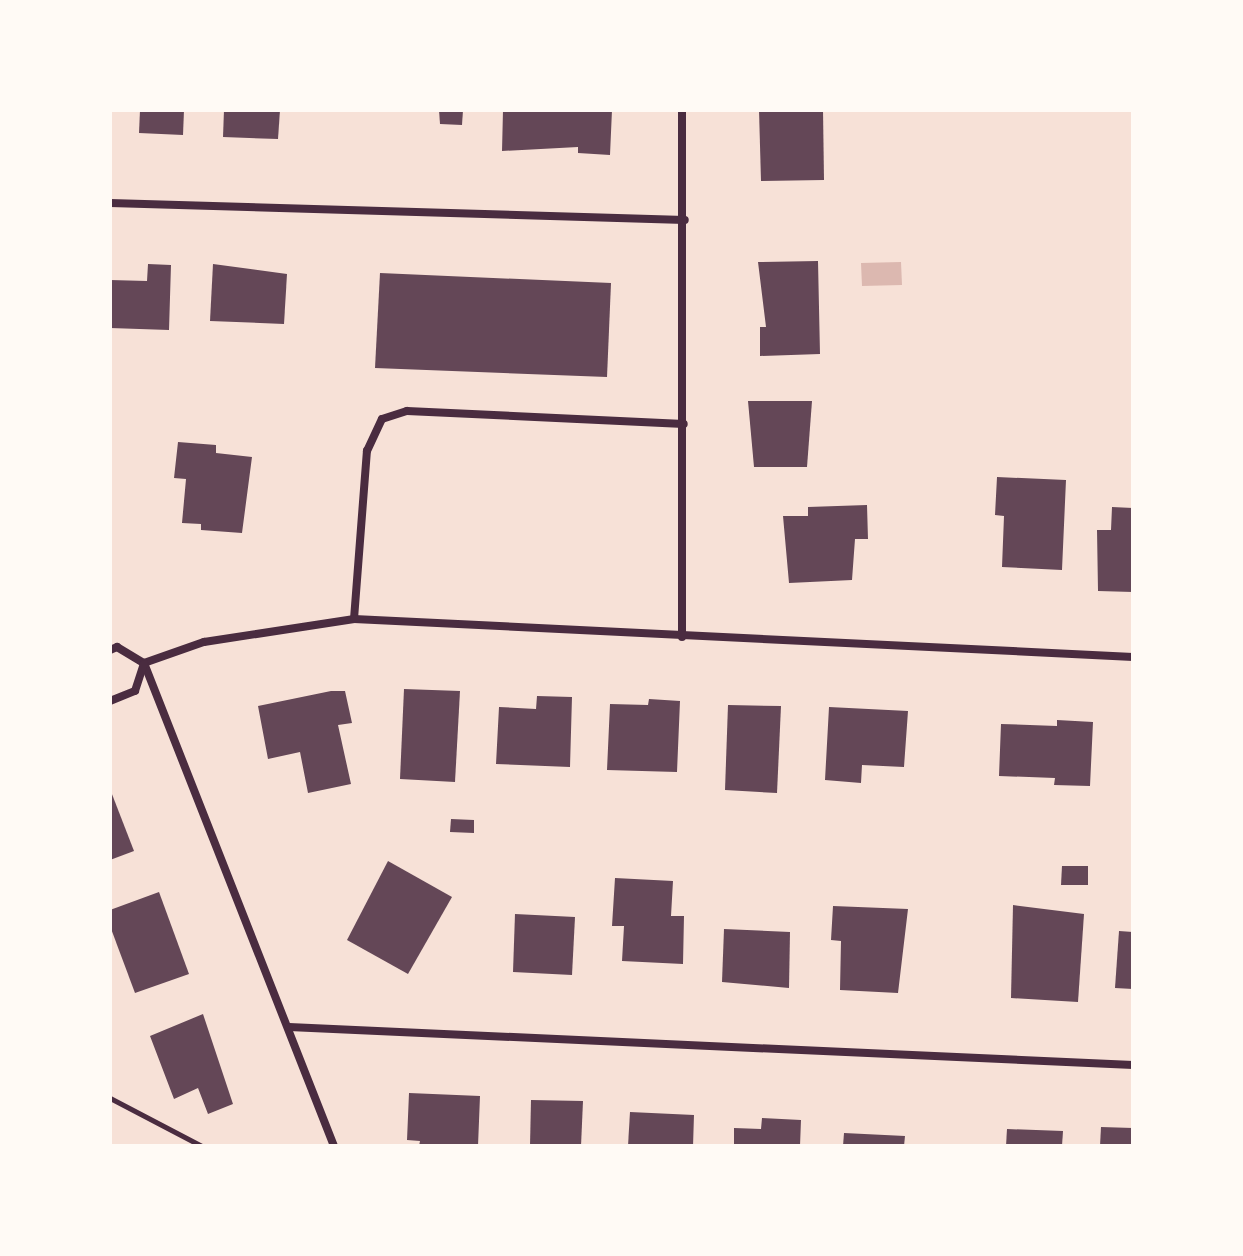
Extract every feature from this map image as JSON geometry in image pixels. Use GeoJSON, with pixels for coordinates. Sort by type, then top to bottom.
{"type":"FeatureCollection","features":[{"type":"Feature","properties":{"kind":"street"},"geometry":{"type":"LineString","coordinates":[[682,110],[685,220],[682,637]]}},
{"type":"Feature","properties":{"kind":"street"},"geometry":{"type":"LineString","coordinates":[[110,203],[685,220]]}},
{"type":"Feature","properties":{"kind":"street"},"geometry":{"type":"LineString","coordinates":[[354,619],[367,451],[382,419],[407,411],[684,424]]}},
{"type":"Feature","properties":{"kind":"street"},"geometry":{"type":"LineString","coordinates":[[144,663],[204,642],[354,619],[1133,657]]}},
{"type":"Feature","properties":{"kind":"street"},"geometry":{"type":"LineString","coordinates":[[110,650],[117,647],[144,663],[334,1146]]}},
{"type":"Feature","properties":{"kind":"street"},"geometry":{"type":"LineString","coordinates":[[110,701],[135,691],[144,663]]}},
{"type":"Feature","properties":{"kind":"street"},"geometry":{"type":"LineString","coordinates":[[289,1027],[1133,1065]]}},
{"type":"Feature","properties":{"kind":"path"},"geometry":{"type":"LineString","coordinates":[[110,1098],[202,1146]]}},
{"type":"Feature","properties":{"kind":"shaded area"},"geometry":{"type":"Polygon","coordinates":[[[901,262],[902,285],[862,286],[861,263],[901,262]]]}},
{"type":"Feature","properties":{"kind":"building"},"geometry":{"type":"Polygon","coordinates":[[[140,110],[184,110],[183,135],[139,133],[140,110]]]}},
{"type":"Feature","properties":{"kind":"building"},"geometry":{"type":"Polygon","coordinates":[[[224,110],[280,110],[278,139],[223,137],[224,110]]]}},
{"type":"Feature","properties":{"kind":"building"},"geometry":{"type":"Polygon","coordinates":[[[439,110],[463,110],[462,125],[440,124],[439,110]]]}},
{"type":"Feature","properties":{"kind":"building"},"geometry":{"type":"Polygon","coordinates":[[[503,110],[612,110],[610,155],[578,153],[578,147],[502,151],[503,110]]]}},
{"type":"Feature","properties":{"kind":"building"},"geometry":{"type":"Polygon","coordinates":[[[759,110],[823,110],[824,180],[761,181],[759,110]]]}},
{"type":"Feature","properties":{"kind":"building"},"geometry":{"type":"Polygon","coordinates":[[[818,261],[820,354],[760,356],[760,327],[766,327],[758,262],[818,261]]]}},
{"type":"Feature","properties":{"kind":"building"},"geometry":{"type":"Polygon","coordinates":[[[148,264],[171,265],[169,330],[110,328],[110,280],[147,281],[148,264]]]}},
{"type":"Feature","properties":{"kind":"building"},"geometry":{"type":"Polygon","coordinates":[[[213,264],[287,274],[284,324],[210,321],[213,264]]]}},
{"type":"Feature","properties":{"kind":"building"},"geometry":{"type":"Polygon","coordinates":[[[380,273],[611,283],[607,377],[375,368],[380,273]]]}},
{"type":"Feature","properties":{"kind":"building"},"geometry":{"type":"Polygon","coordinates":[[[748,401],[812,401],[807,467],[754,467],[748,401]]]}},
{"type":"Feature","properties":{"kind":"building"},"geometry":{"type":"Polygon","coordinates":[[[178,442],[216,445],[216,453],[252,457],[242,533],[201,530],[201,524],[182,523],[186,479],[174,478],[178,442]]]}},
{"type":"Feature","properties":{"kind":"building"},"geometry":{"type":"Polygon","coordinates":[[[997,477],[1066,480],[1062,570],[1002,567],[1004,516],[995,515],[997,477]]]}},
{"type":"Feature","properties":{"kind":"building"},"geometry":{"type":"Polygon","coordinates":[[[867,505],[868,539],[855,539],[852,580],[789,583],[783,516],[808,516],[808,507],[867,505]]]}},
{"type":"Feature","properties":{"kind":"building"},"geometry":{"type":"Polygon","coordinates":[[[1112,507],[1133,508],[1133,592],[1098,591],[1097,530],[1111,530],[1112,507]]]}},
{"type":"Feature","properties":{"kind":"building"},"geometry":{"type":"Polygon","coordinates":[[[404,689],[460,691],[455,782],[400,779],[404,689]]]}},
{"type":"Feature","properties":{"kind":"building"},"geometry":{"type":"Polygon","coordinates":[[[345,691],[352,723],[338,725],[351,784],[308,793],[300,752],[268,759],[258,706],[345,691]]]}},
{"type":"Feature","properties":{"kind":"building"},"geometry":{"type":"Polygon","coordinates":[[[537,696],[572,697],[570,767],[496,764],[499,707],[536,709],[537,696]]]}},
{"type":"Feature","properties":{"kind":"building"},"geometry":{"type":"Polygon","coordinates":[[[649,699],[680,701],[677,772],[607,770],[610,704],[648,705],[649,699]]]}},
{"type":"Feature","properties":{"kind":"building"},"geometry":{"type":"Polygon","coordinates":[[[728,705],[781,706],[777,793],[725,790],[728,705]]]}},
{"type":"Feature","properties":{"kind":"building"},"geometry":{"type":"Polygon","coordinates":[[[829,707],[908,711],[904,767],[862,765],[861,783],[825,780],[829,707]]]}},
{"type":"Feature","properties":{"kind":"building"},"geometry":{"type":"Polygon","coordinates":[[[1057,720],[1093,722],[1090,786],[1054,785],[1055,778],[999,776],[1001,724],[1057,726],[1057,720]]]}},
{"type":"Feature","properties":{"kind":"building"},"geometry":{"type":"Polygon","coordinates":[[[110,789],[134,851],[110,860],[110,789]]]}},
{"type":"Feature","properties":{"kind":"building"},"geometry":{"type":"Polygon","coordinates":[[[451,819],[474,820],[474,833],[450,832],[451,819]]]}},
{"type":"Feature","properties":{"kind":"building"},"geometry":{"type":"Polygon","coordinates":[[[388,861],[452,897],[408,974],[347,940],[388,861]]]}},
{"type":"Feature","properties":{"kind":"building"},"geometry":{"type":"Polygon","coordinates":[[[1062,866],[1088,866],[1088,885],[1061,885],[1062,866]]]}},
{"type":"Feature","properties":{"kind":"building"},"geometry":{"type":"Polygon","coordinates":[[[615,878],[673,881],[671,916],[684,916],[683,964],[622,961],[624,926],[612,926],[615,878]]]}},
{"type":"Feature","properties":{"kind":"building"},"geometry":{"type":"Polygon","coordinates":[[[159,892],[189,974],[135,993],[110,926],[110,910],[159,892]]]}},
{"type":"Feature","properties":{"kind":"building"},"geometry":{"type":"Polygon","coordinates":[[[1013,905],[1084,914],[1078,1002],[1011,998],[1013,905]]]}},
{"type":"Feature","properties":{"kind":"building"},"geometry":{"type":"Polygon","coordinates":[[[833,906],[908,909],[898,993],[840,990],[841,941],[831,940],[833,906]]]}},
{"type":"Feature","properties":{"kind":"building"},"geometry":{"type":"Polygon","coordinates":[[[515,914],[575,917],[572,975],[513,972],[515,914]]]}},
{"type":"Feature","properties":{"kind":"building"},"geometry":{"type":"Polygon","coordinates":[[[724,929],[790,932],[789,988],[722,982],[724,929]]]}},
{"type":"Feature","properties":{"kind":"building"},"geometry":{"type":"Polygon","coordinates":[[[1119,931],[1133,932],[1133,989],[1115,988],[1119,931]]]}},
{"type":"Feature","properties":{"kind":"building"},"geometry":{"type":"Polygon","coordinates":[[[203,1014],[233,1104],[208,1114],[198,1088],[174,1099],[150,1036],[203,1014]]]}},
{"type":"Feature","properties":{"kind":"building"},"geometry":{"type":"Polygon","coordinates":[[[409,1093],[480,1096],[478,1146],[419,1146],[420,1141],[407,1140],[409,1093]]]}},
{"type":"Feature","properties":{"kind":"building"},"geometry":{"type":"Polygon","coordinates":[[[531,1100],[583,1101],[581,1146],[530,1146],[531,1100]]]}},
{"type":"Feature","properties":{"kind":"building"},"geometry":{"type":"Polygon","coordinates":[[[630,1112],[694,1115],[693,1146],[628,1146],[630,1112]]]}},
{"type":"Feature","properties":{"kind":"building"},"geometry":{"type":"Polygon","coordinates":[[[762,1118],[801,1120],[800,1146],[734,1146],[734,1128],[761,1129],[762,1118]]]}},
{"type":"Feature","properties":{"kind":"building"},"geometry":{"type":"Polygon","coordinates":[[[1101,1127],[1133,1128],[1133,1146],[1100,1146],[1101,1127]]]}},
{"type":"Feature","properties":{"kind":"building"},"geometry":{"type":"Polygon","coordinates":[[[1007,1129],[1063,1131],[1062,1146],[1006,1146],[1007,1129]]]}},
{"type":"Feature","properties":{"kind":"building"},"geometry":{"type":"Polygon","coordinates":[[[844,1133],[905,1136],[904,1146],[843,1146],[844,1133]]]}}]}
